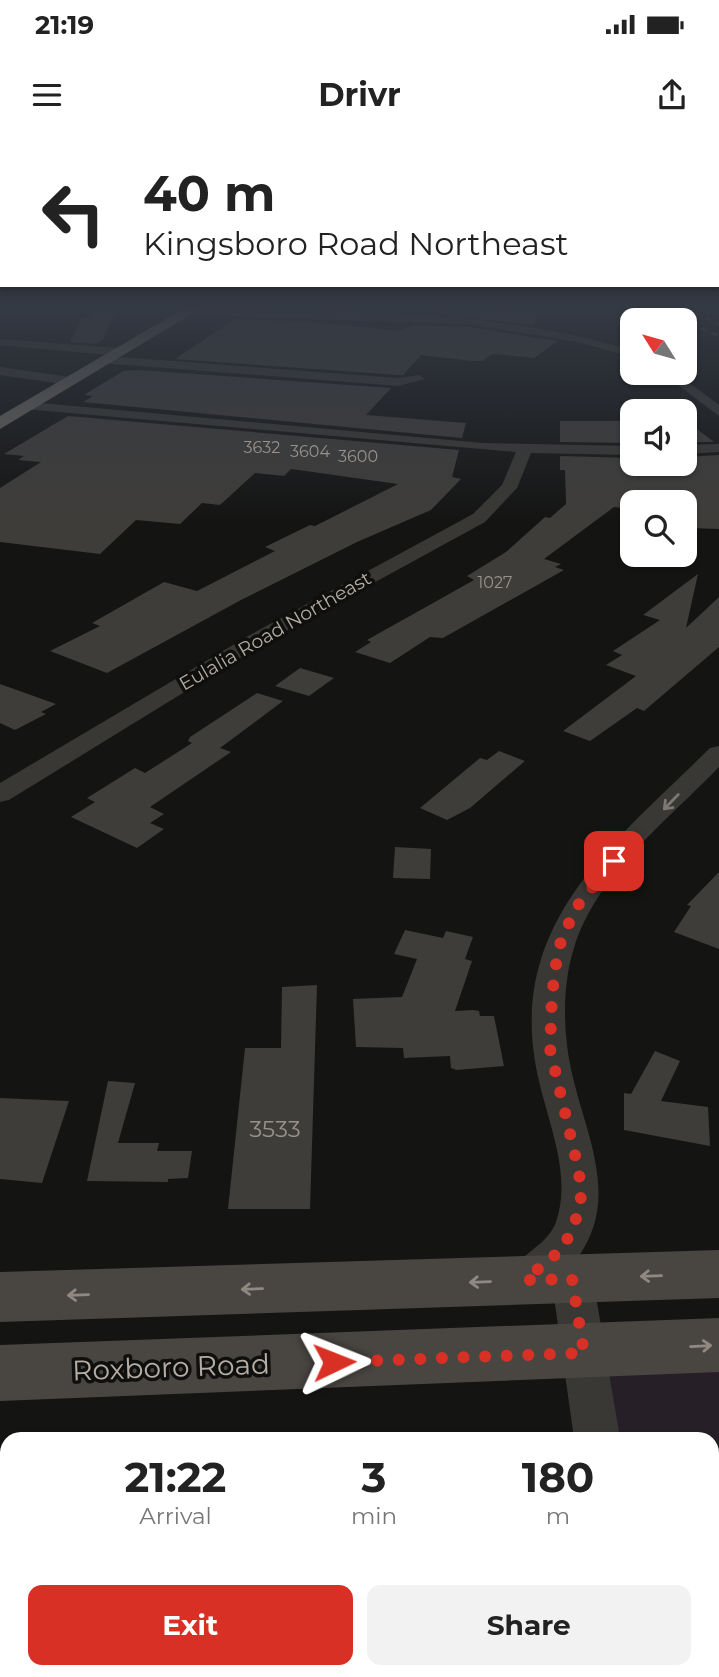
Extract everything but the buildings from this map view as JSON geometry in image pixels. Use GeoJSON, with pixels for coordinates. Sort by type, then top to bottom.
{"type":"FeatureCollection","features":[{"type":"Feature","properties":{"kind":"highway"},"geometry":{"type":"LineString","coordinates":[[0,424],[75,378]]}},
{"type":"Feature","properties":{"kind":"main road"},"geometry":{"type":"LineString","coordinates":[[0,1297],[719,1274]]}},
{"type":"Feature","properties":{"kind":"main road","name":"Roxboro Road"},"geometry":{"type":"LineString","coordinates":[[0,1373],[584,1353],[719,1345]]}},
{"type":"Feature","properties":{"kind":"street"},"geometry":{"type":"LineString","coordinates":[[45,378],[70,381]]}},
{"type":"Feature","properties":{"kind":"street"},"geometry":{"type":"LineString","coordinates":[[351,378],[398,382],[419,379]]}},
{"type":"Feature","properties":{"kind":"street"},"geometry":{"type":"LineString","coordinates":[[684,385],[719,412]]}},
{"type":"Feature","properties":{"kind":"street"},"geometry":{"type":"LineString","coordinates":[[29,406],[525,448],[620,451]]}},
{"type":"Feature","properties":{"kind":"street","name":"Eulalia Road Northeast"},"geometry":{"type":"LineString","coordinates":[[0,794],[257,639],[479,518],[501,500],[514,483],[525,448]]}},
{"type":"Feature","properties":{"kind":"street"},"geometry":{"type":"LineString","coordinates":[[697,449],[719,448]]}},
{"type":"Feature","properties":{"kind":"street"},"geometry":{"type":"LineString","coordinates":[[596,1432],[584,1353],[549,1279],[574,1227],[581,1197],[579,1172],[550,1049],[552,995],[558,949],[575,909],[600,875],[719,753]]}},
{"type":"Feature","properties":{"kind":"shaded area"},"geometry":{"type":"Polygon","coordinates":[[[719,1347],[719,1432],[596,1432],[584,1353],[719,1347]]]}},
{"type":"Feature","properties":{"kind":"route"},"geometry":{"type":"LineString","coordinates":[[334,1362],[584,1353],[572,1279],[525,1280],[561,1250],[574,1227],[581,1197],[579,1172],[550,1049],[552,995],[558,949],[575,909],[614,861]]}}]}
